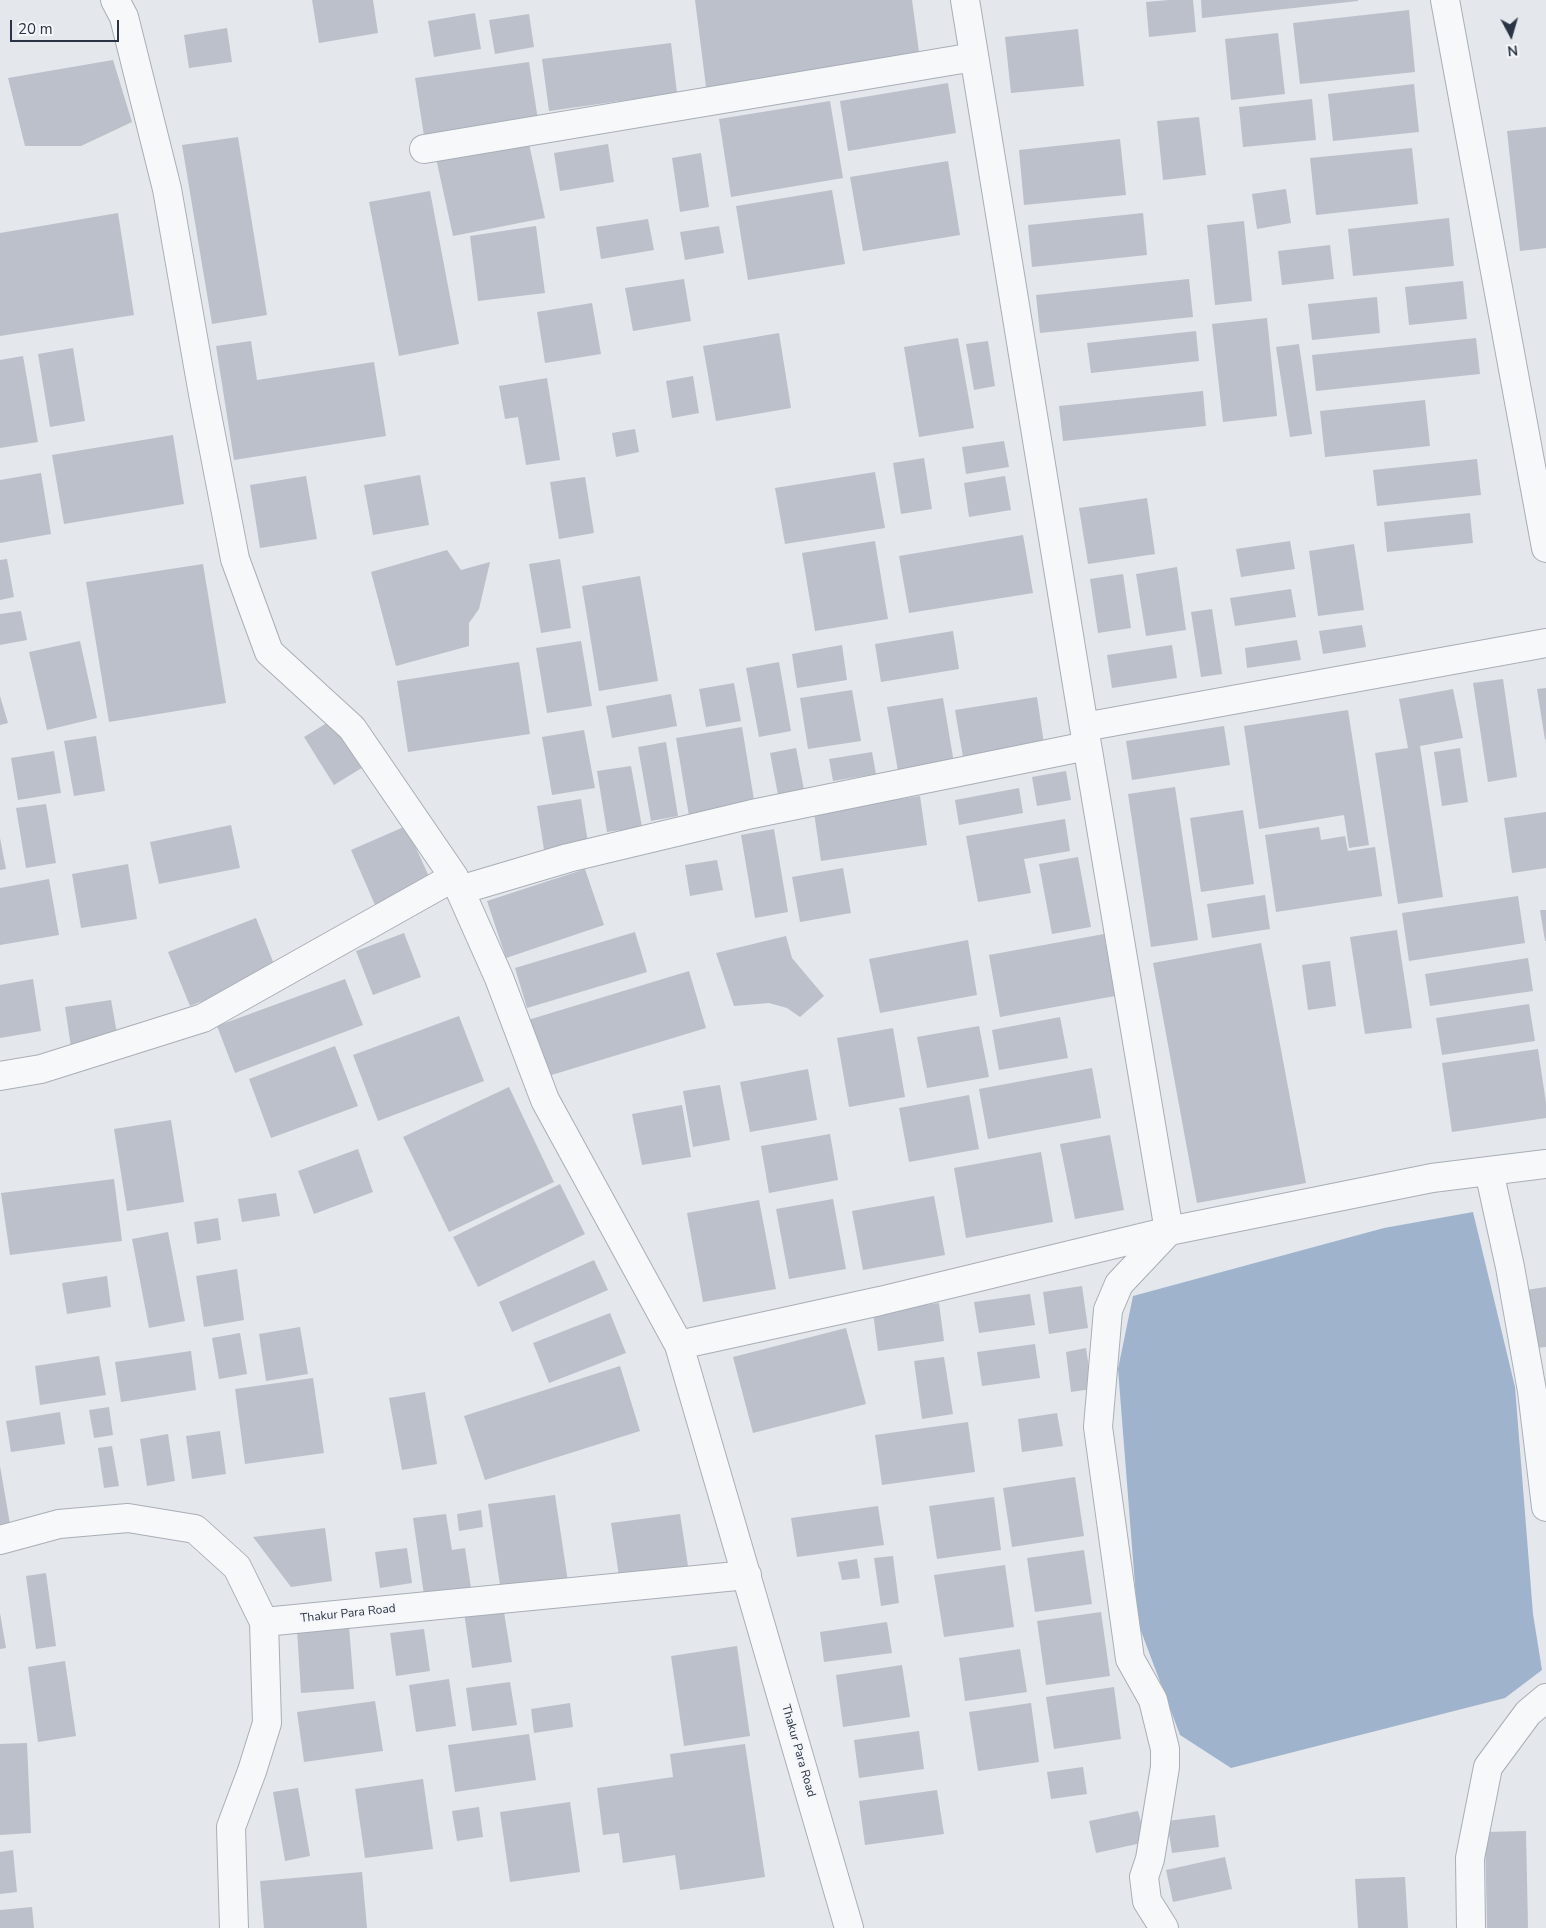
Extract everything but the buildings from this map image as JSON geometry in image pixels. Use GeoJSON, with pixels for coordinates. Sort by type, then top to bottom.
{"type":"FeatureCollection","features":[{"type":"Feature","properties":{"kind":"street","name":"Thakur Para Road"},"geometry":{"type":"LineString","coordinates":[[115,0],[124,17],[167,189],[203,394],[235,559],[269,652],[352,728],[457,883],[500,978],[545,1100],[679,1345],[849,1928]]}},
{"type":"Feature","properties":{"kind":"street"},"geometry":{"type":"LineString","coordinates":[[965,0],[1169,1231]]}},
{"type":"Feature","properties":{"kind":"street"},"geometry":{"type":"LineString","coordinates":[[1445,0],[1546,548]]}},
{"type":"Feature","properties":{"kind":"street"},"geometry":{"type":"LineString","coordinates":[[424,148],[974,57]]}},
{"type":"Feature","properties":{"kind":"street"},"geometry":{"type":"LineString","coordinates":[[0,1076],[42,1069],[203,1018],[457,883],[1086,737],[1546,643]]}},
{"type":"Feature","properties":{"kind":"street"},"geometry":{"type":"LineString","coordinates":[[679,1345],[880,1301],[1169,1231],[1432,1178],[1546,1164]]}},
{"type":"Feature","properties":{"kind":"street"},"geometry":{"type":"LineString","coordinates":[[1489,1171],[1510,1267],[1532,1391],[1546,1507]]}},
{"type":"Feature","properties":{"kind":"street"},"geometry":{"type":"LineString","coordinates":[[1164,1928],[1147,1901],[1144,1877],[1150,1859],[1165,1767],[1165,1749],[1153,1700],[1130,1659],[1098,1427],[1108,1310],[1119,1284],[1169,1231]]}},
{"type":"Feature","properties":{"kind":"street"},"geometry":{"type":"LineString","coordinates":[[0,1540],[59,1524],[128,1518],[195,1529],[237,1567],[264,1622],[267,1723],[231,1827],[234,1928]]}},
{"type":"Feature","properties":{"kind":"street","name":"Thakur Para Road"},"geometry":{"type":"LineString","coordinates":[[264,1622],[747,1575]]}},
{"type":"Feature","properties":{"kind":"street"},"geometry":{"type":"LineString","coordinates":[[1471,1928],[1470,1858],[1488,1767],[1528,1714],[1546,1698]]}},
{"type":"Feature","properties":{"kind":"water"},"geometry":{"type":"Polygon","coordinates":[[[1473,1212],[1515,1387],[1533,1614],[1542,1670],[1505,1698],[1231,1768],[1180,1735],[1138,1623],[1118,1369],[1133,1296],[1384,1228],[1473,1212]]]}}]}
